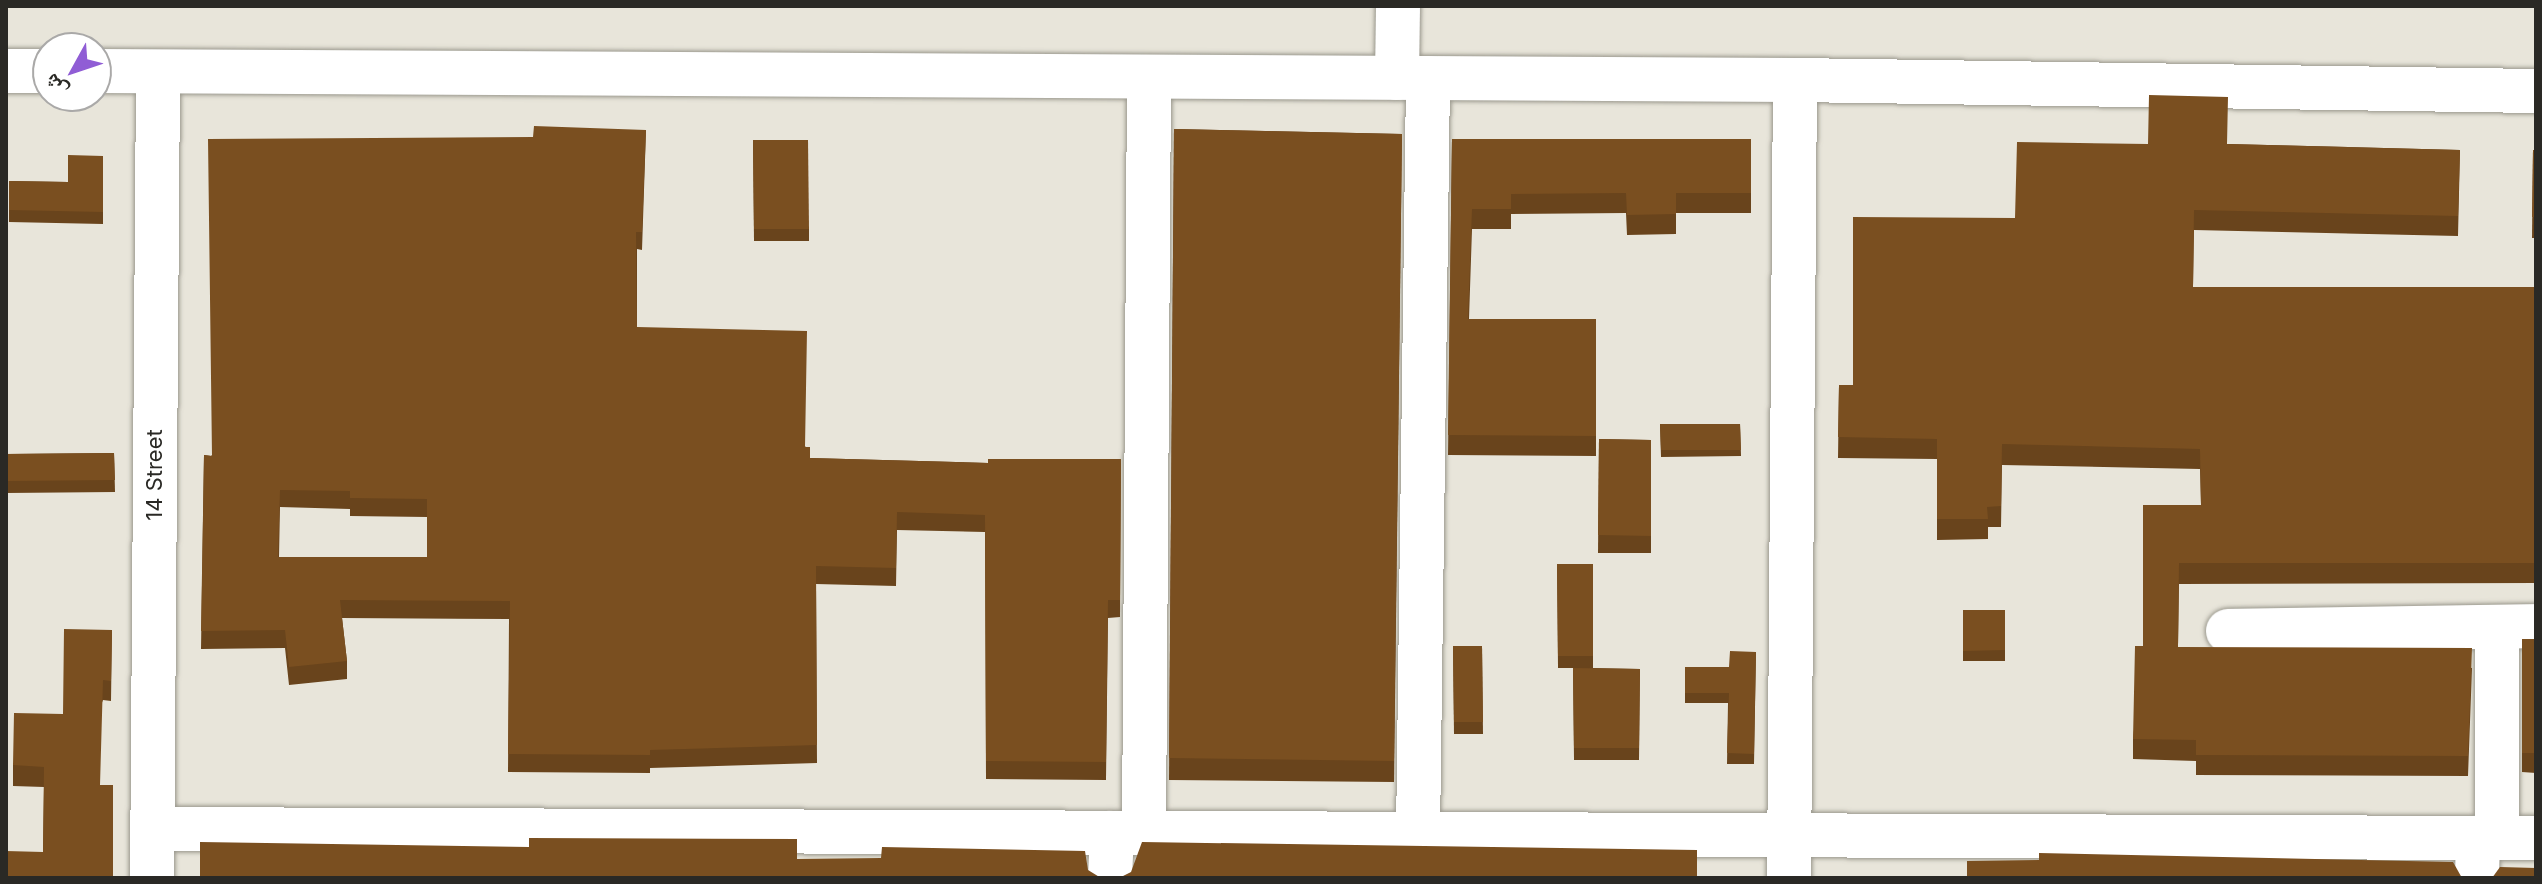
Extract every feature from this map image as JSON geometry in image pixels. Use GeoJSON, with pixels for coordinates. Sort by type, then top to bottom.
{"type":"FeatureCollection","features":[{"type":"Feature","properties":{"kind":"street"},"geometry":{"type":"LineString","coordinates":[[1398,6],[1412,78],[1418,834]]}},
{"type":"Feature","properties":{"kind":"street"},"geometry":{"type":"LineString","coordinates":[[6,71],[32,71]]}},
{"type":"Feature","properties":{"kind":"street"},"geometry":{"type":"LineString","coordinates":[[112,71],[1795,80],[2536,91]]}},
{"type":"Feature","properties":{"kind":"street","name":"14 Street"},"geometry":{"type":"LineString","coordinates":[[152,878],[158,72]]}},
{"type":"Feature","properties":{"kind":"street"},"geometry":{"type":"LineString","coordinates":[[1110,878],[1128,833],[1149,77]]}},
{"type":"Feature","properties":{"kind":"street"},"geometry":{"type":"LineString","coordinates":[[1789,878],[1795,80]]}},
{"type":"Feature","properties":{"kind":"street"},"geometry":{"type":"LineString","coordinates":[[152,829],[1789,835],[2497,848],[2516,626],[2228,631]]}},
{"type":"Feature","properties":{"kind":"building"},"geometry":{"type":"Polygon","coordinates":[[[2149,95],[2228,97],[2227,144],[2460,150],[2458,216],[2194,210],[2193,287],[2536,287],[2536,563],[2179,563],[2178,647],[2472,648],[2468,756],[2196,755],[2196,740],[2133,739],[2135,646],[2143,646],[2143,505],[2201,505],[2200,449],[2002,444],[2001,506],[1987,507],[1988,519],[1937,519],[1937,439],[1838,437],[1839,385],[1853,385],[1853,217],[2015,218],[2017,142],[2148,144],[2149,95]]]}},
{"type":"Feature","properties":{"kind":"building"},"geometry":{"type":"Polygon","coordinates":[[[534,126],[646,130],[642,232],[636,232],[637,327],[807,331],[805,447],[810,447],[810,458],[988,463],[988,459],[1121,459],[1120,600],[1108,600],[1106,762],[986,761],[985,515],[897,512],[896,568],[816,566],[817,745],[650,750],[650,755],[508,754],[510,601],[340,600],[347,661],[289,667],[285,630],[201,631],[204,455],[212,456],[208,139],[533,137],[534,126]],[[280,490],[278,557],[427,557],[427,499],[350,498],[350,491],[280,490]]]}},
{"type":"Feature","properties":{"kind":"building"},"geometry":{"type":"Polygon","coordinates":[[[1174,129],[1402,134],[1394,761],[1169,758],[1174,129]]]}},
{"type":"Feature","properties":{"kind":"building"},"geometry":{"type":"Polygon","coordinates":[[[1452,139],[1751,139],[1751,193],[1676,193],[1676,214],[1627,215],[1626,193],[1511,194],[1511,209],[1472,209],[1468,319],[1596,319],[1596,436],[1448,435],[1452,139]]]}},
{"type":"Feature","properties":{"kind":"building"},"geometry":{"type":"Polygon","coordinates":[[[753,140],[808,140],[809,229],[754,229],[753,140]]]}},
{"type":"Feature","properties":{"kind":"building"},"geometry":{"type":"Polygon","coordinates":[[[2533,150],[2536,150],[2536,217],[2532,217],[2533,150]]]}},
{"type":"Feature","properties":{"kind":"building"},"geometry":{"type":"Polygon","coordinates":[[[68,155],[103,156],[103,212],[9,210],[9,181],[68,182],[68,155]]]}},
{"type":"Feature","properties":{"kind":"building"},"geometry":{"type":"Polygon","coordinates":[[[1660,424],[1740,424],[1741,450],[1661,450],[1660,424]]]}},
{"type":"Feature","properties":{"kind":"building"},"geometry":{"type":"Polygon","coordinates":[[[1599,439],[1651,440],[1651,536],[1598,535],[1599,439]]]}},
{"type":"Feature","properties":{"kind":"building"},"geometry":{"type":"Polygon","coordinates":[[[114,453],[115,480],[6,481],[6,454],[114,453]]]}},
{"type":"Feature","properties":{"kind":"building"},"geometry":{"type":"Polygon","coordinates":[[[1557,564],[1593,564],[1593,656],[1558,656],[1557,564]]]}},
{"type":"Feature","properties":{"kind":"building"},"geometry":{"type":"Polygon","coordinates":[[[1963,610],[2005,610],[2005,650],[1963,651],[1963,610]]]}},
{"type":"Feature","properties":{"kind":"building"},"geometry":{"type":"Polygon","coordinates":[[[64,629],[112,630],[111,681],[103,680],[100,785],[113,785],[113,878],[6,878],[6,851],[43,852],[44,767],[13,765],[14,713],[63,714],[64,629]]]}},
{"type":"Feature","properties":{"kind":"building"},"geometry":{"type":"Polygon","coordinates":[[[2522,639],[2536,639],[2536,753],[2522,753],[2522,639]]]}},
{"type":"Feature","properties":{"kind":"building"},"geometry":{"type":"Polygon","coordinates":[[[1453,646],[1482,646],[1483,722],[1454,722],[1453,646]]]}},
{"type":"Feature","properties":{"kind":"building"},"geometry":{"type":"Polygon","coordinates":[[[1730,651],[1756,652],[1754,754],[1727,753],[1729,693],[1685,693],[1685,667],[1729,667],[1730,651]]]}},
{"type":"Feature","properties":{"kind":"building"},"geometry":{"type":"Polygon","coordinates":[[[1573,668],[1640,669],[1639,748],[1574,748],[1573,668]]]}},
{"type":"Feature","properties":{"kind":"building"},"geometry":{"type":"Polygon","coordinates":[[[529,838],[797,839],[797,859],[881,858],[882,847],[1085,851],[1088,870],[1101,878],[200,878],[200,842],[529,847],[529,838]]]}},
{"type":"Feature","properties":{"kind":"building"},"geometry":{"type":"Polygon","coordinates":[[[1142,842],[1697,850],[1697,878],[1119,878],[1131,872],[1142,842]]]}},
{"type":"Feature","properties":{"kind":"building"},"geometry":{"type":"Polygon","coordinates":[[[2039,853],[2453,862],[2462,878],[1967,878],[1967,861],[2039,860],[2039,853]]]}},
{"type":"Feature","properties":{"kind":"building"},"geometry":{"type":"Polygon","coordinates":[[[2500,867],[2536,868],[2536,878],[2492,878],[2500,867]]]}}]}
